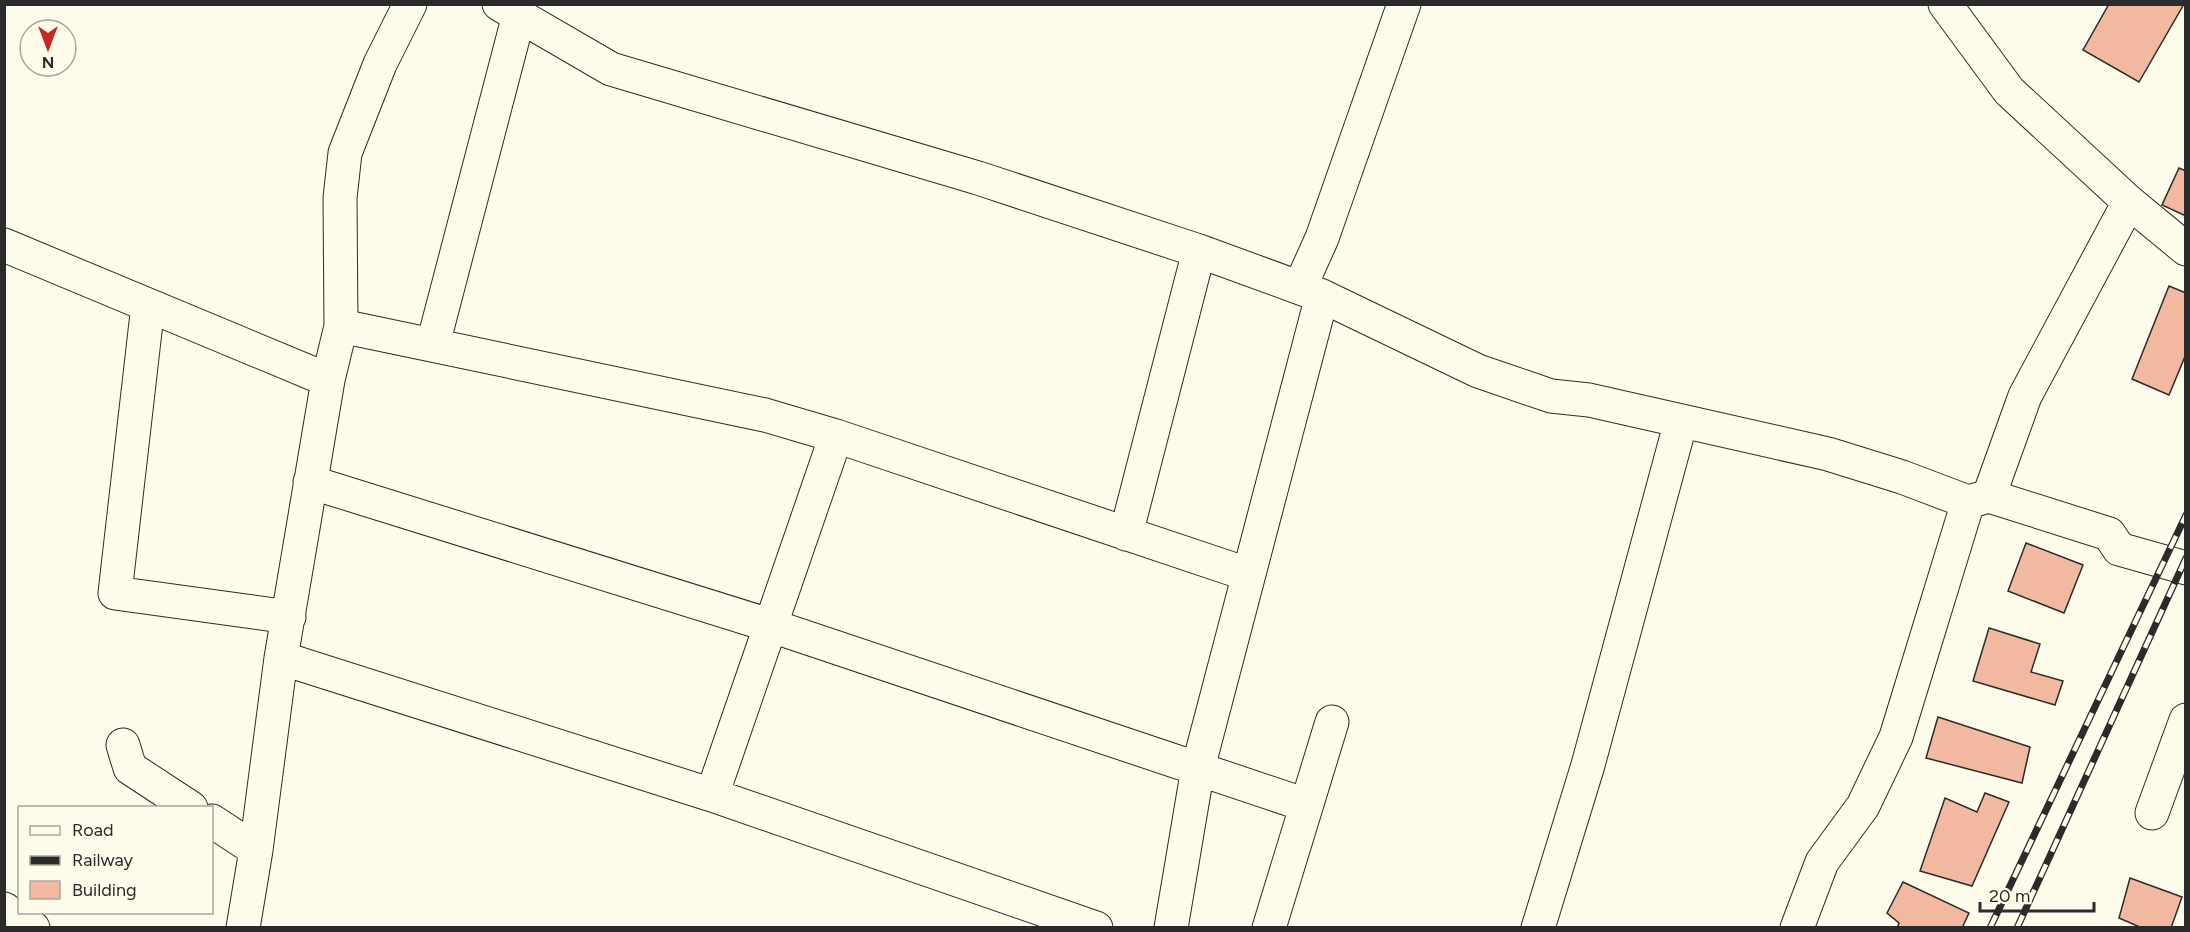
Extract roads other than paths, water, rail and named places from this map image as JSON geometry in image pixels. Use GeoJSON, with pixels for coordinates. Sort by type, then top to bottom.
{"type":"FeatureCollection","features":[{"type":"Feature","properties":{"kind":"street"},"geometry":{"type":"LineString","coordinates":[[243,927],[256,850],[281,658],[328,380],[341,326],[340,198],[345,153],[380,64],[410,4]]}},
{"type":"Feature","properties":{"kind":"street"},"geometry":{"type":"LineString","coordinates":[[1171,927],[1198,768],[1247,574],[1322,238],[1404,4]]}},
{"type":"Feature","properties":{"kind":"street"},"geometry":{"type":"LineString","coordinates":[[1945,4],[2009,91],[2129,202],[2186,249]]}},
{"type":"Feature","properties":{"kind":"street"},"geometry":{"type":"LineString","coordinates":[[433,344],[509,10],[611,69],[978,178],[1199,251],[1311,291],[1478,371],[1551,396],[1589,400],[1828,454],[1978,499],[2109,534],[2119,549],[2186,568]]}},
{"type":"Feature","properties":{"kind":"street"},"geometry":{"type":"LineString","coordinates":[[1797,927],[1822,862],[1863,806],[1896,737],[1978,499],[2025,396],[2129,202]]}},
{"type":"Feature","properties":{"kind":"street"},"geometry":{"type":"LineString","coordinates":[[4,245],[328,380]]}},
{"type":"Feature","properties":{"kind":"street"},"geometry":{"type":"LineString","coordinates":[[1126,534],[1199,251]]}},
{"type":"Feature","properties":{"kind":"street"},"geometry":{"type":"LineString","coordinates":[[148,305],[115,593],[289,616]]}},
{"type":"Feature","properties":{"kind":"street"},"geometry":{"type":"LineString","coordinates":[[341,326],[765,415],[836,436],[1247,574]]}},
{"type":"Feature","properties":{"kind":"street"},"geometry":{"type":"LineString","coordinates":[[1538,927],[1588,765],[1681,421]]}},
{"type":"Feature","properties":{"kind":"street"},"geometry":{"type":"LineString","coordinates":[[712,795],[836,436]]}},
{"type":"Feature","properties":{"kind":"street"},"geometry":{"type":"LineString","coordinates":[[310,482],[769,625],[1306,805]]}},
{"type":"Feature","properties":{"kind":"street"},"geometry":{"type":"LineString","coordinates":[[281,658],[712,795],[1096,927]]}},
{"type":"Feature","properties":{"kind":"street"},"geometry":{"type":"LineString","coordinates":[[2152,813],[2186,720]]}},
{"type":"Feature","properties":{"kind":"street"},"geometry":{"type":"LineString","coordinates":[[1269,927],[1332,722]]}},
{"type":"Feature","properties":{"kind":"street"},"geometry":{"type":"LineString","coordinates":[[123,745],[130,768],[189,806]]}},
{"type":"Feature","properties":{"kind":"street"},"geometry":{"type":"LineString","coordinates":[[213,822],[256,850]]}},
{"type":"Feature","properties":{"kind":"street"},"geometry":{"type":"LineString","coordinates":[[4,909],[33,927]]}},
{"type":"Feature","properties":{"kind":"railway"},"geometry":{"type":"LineString","coordinates":[[1990,928],[2186,515]]}},
{"type":"Feature","properties":{"kind":"railway"},"geometry":{"type":"LineString","coordinates":[[2017,928],[2186,558]]}}]}
